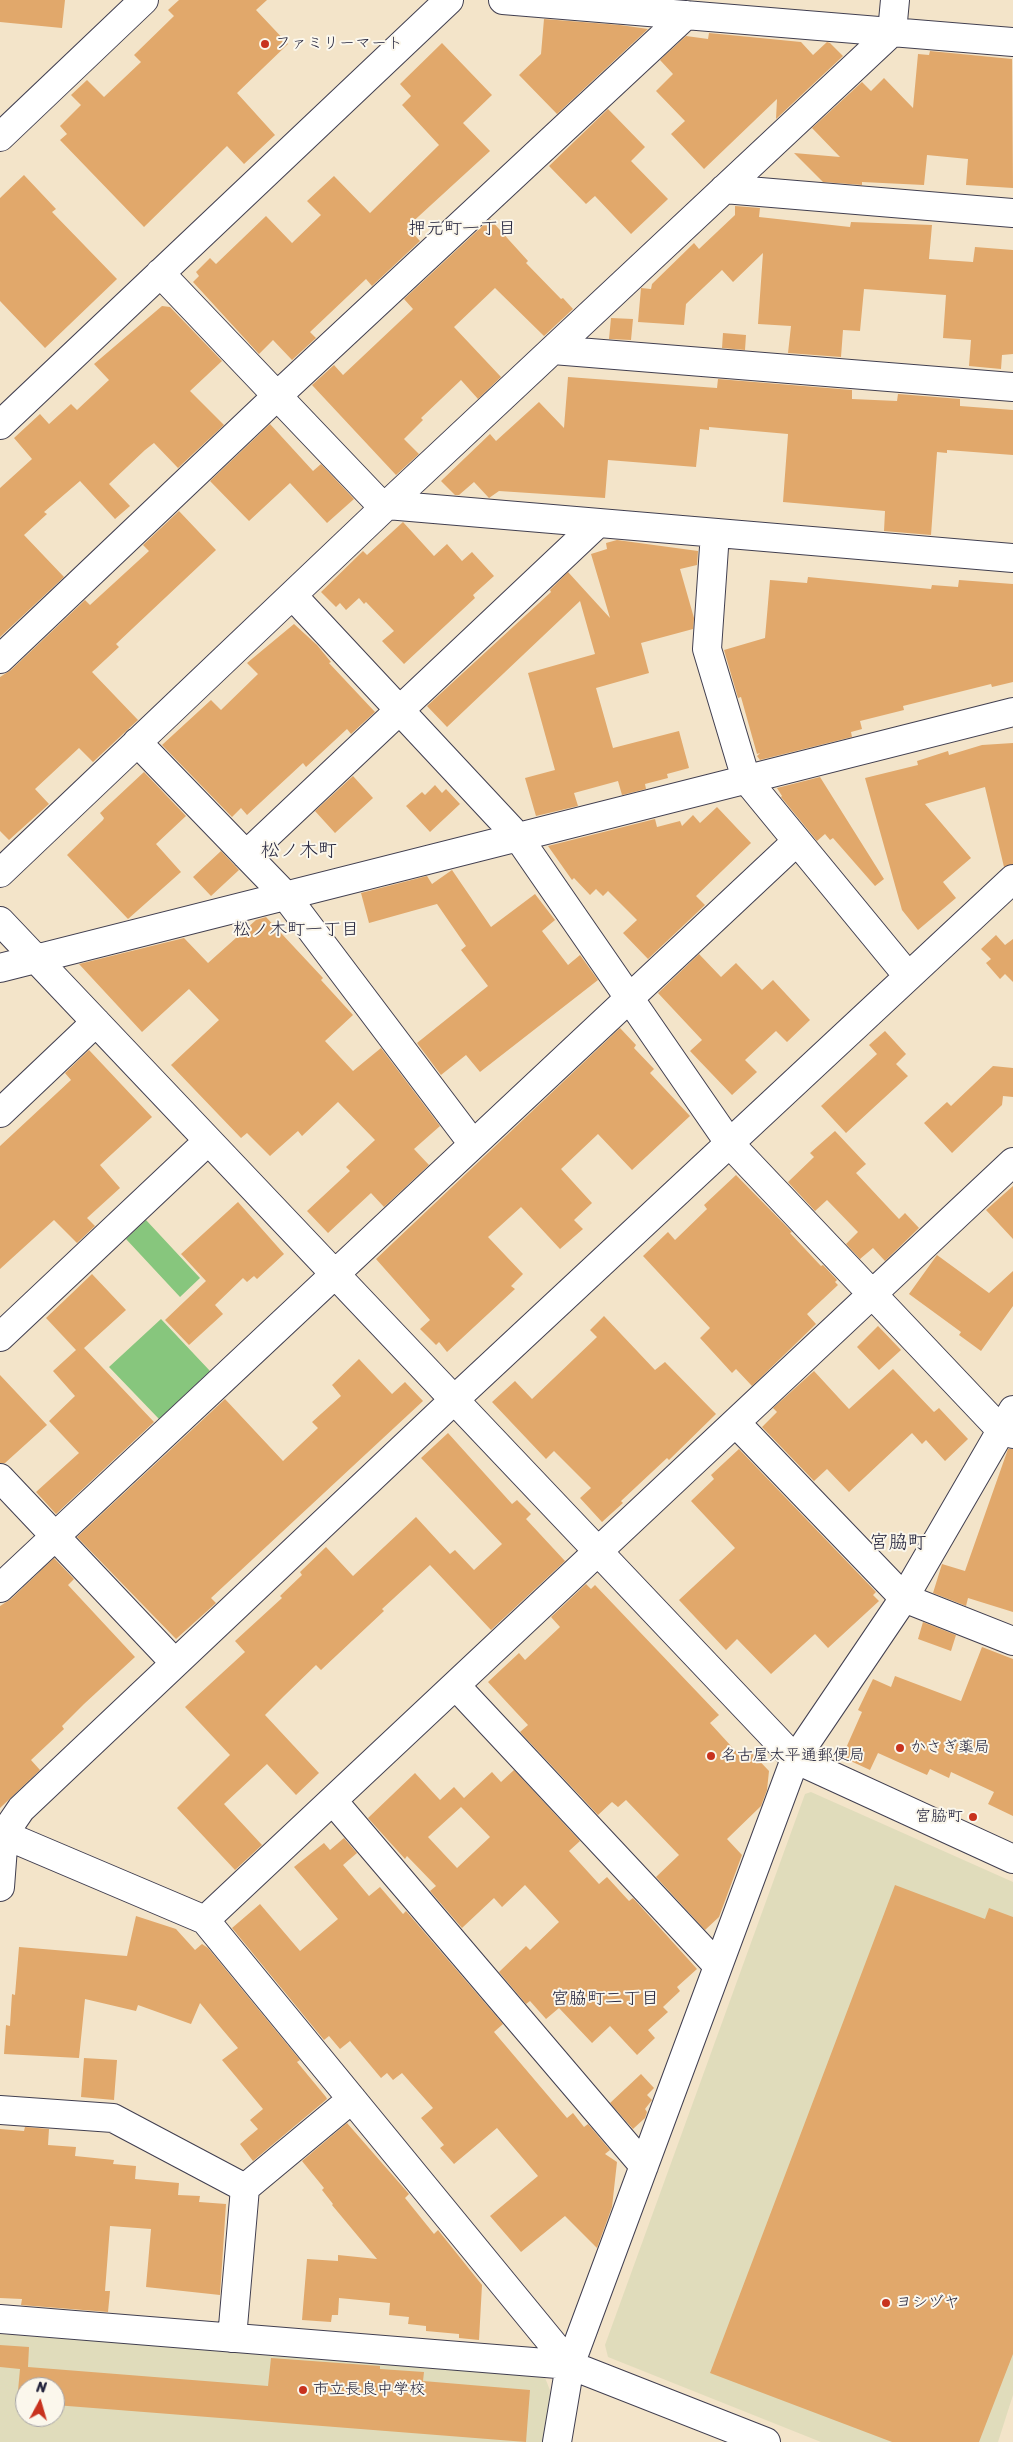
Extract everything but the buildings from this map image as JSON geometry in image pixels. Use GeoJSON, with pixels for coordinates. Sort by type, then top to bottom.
{"type":"FeatureCollection","features":[{"type":"Feature","properties":{"kind":"street"},"geometry":{"type":"LineString","coordinates":[[0,136],[144,0]]}},
{"type":"Feature","properties":{"kind":"street"},"geometry":{"type":"LineString","coordinates":[[0,425],[449,0]]}},
{"type":"Feature","properties":{"kind":"street"},"geometry":{"type":"LineString","coordinates":[[503,0],[1013,42]]}},
{"type":"Feature","properties":{"kind":"street"},"geometry":{"type":"LineString","coordinates":[[0,872],[892,32],[894,0]]}},
{"type":"Feature","properties":{"kind":"street"},"geometry":{"type":"LineString","coordinates":[[0,659],[277,396],[686,15]]}},
{"type":"Feature","properties":{"kind":"street"},"geometry":{"type":"LineString","coordinates":[[724,189],[1013,213]]}},
{"type":"Feature","properties":{"kind":"street"},"geometry":{"type":"LineString","coordinates":[[160,273],[386,507],[1013,558]]}},
{"type":"Feature","properties":{"kind":"street"},"geometry":{"type":"LineString","coordinates":[[553,350],[1013,387]]}},
{"type":"Feature","properties":{"kind":"street"},"geometry":{"type":"LineString","coordinates":[[246,855],[598,523]]}},
{"type":"Feature","properties":{"kind":"street"},"geometry":{"type":"LineString","coordinates":[[715,533],[707,649],[746,779],[908,976]]}},
{"type":"Feature","properties":{"kind":"street"},"geometry":{"type":"LineString","coordinates":[[293,596],[518,837],[628,999],[730,1144],[872,1294],[1009,1425],[904,1598],[795,1759],[570,2365],[557,2442]]}},
{"type":"Feature","properties":{"kind":"street"},"geometry":{"type":"LineString","coordinates":[[0,968],[1013,712]]}},
{"type":"Feature","properties":{"kind":"street"},"geometry":{"type":"LineString","coordinates":[[137,742],[285,895],[473,1144]]}},
{"type":"Feature","properties":{"kind":"street"},"geometry":{"type":"LineString","coordinates":[[0,1588],[796,842]]}},
{"type":"Feature","properties":{"kind":"street"},"geometry":{"type":"LineString","coordinates":[[0,1887],[2,1833],[21,1809],[454,1400],[1013,879]]}},
{"type":"Feature","properties":{"kind":"street"},"geometry":{"type":"LineString","coordinates":[[0,921],[795,1759],[1013,1859]]}},
{"type":"Feature","properties":{"kind":"street"},"geometry":{"type":"LineString","coordinates":[[0,1113],[96,1022]]}},
{"type":"Feature","properties":{"kind":"street"},"geometry":{"type":"LineString","coordinates":[[0,1337],[208,1141]]}},
{"type":"Feature","properties":{"kind":"street"},"geometry":{"type":"LineString","coordinates":[[205,1920],[872,1294],[1011,1167]]}},
{"type":"Feature","properties":{"kind":"street"},"geometry":{"type":"LineString","coordinates":[[736,1423],[904,1598],[1013,1641]]}},
{"type":"Feature","properties":{"kind":"street"},"geometry":{"type":"LineString","coordinates":[[0,1478],[175,1663]]}},
{"type":"Feature","properties":{"kind":"street"},"geometry":{"type":"LineString","coordinates":[[456,1686],[718,1966]]}},
{"type":"Feature","properties":{"kind":"street"},"geometry":{"type":"LineString","coordinates":[[332,1801],[644,2166]]}},
{"type":"Feature","properties":{"kind":"street"},"geometry":{"type":"LineString","coordinates":[[2,1833],[205,1920],[570,2365]]}},
{"type":"Feature","properties":{"kind":"street"},"geometry":{"type":"LineString","coordinates":[[232,2338],[245,2188],[352,2099]]}},
{"type":"Feature","properties":{"kind":"street"},"geometry":{"type":"LineString","coordinates":[[0,2110],[113,2118],[245,2188]]}},
{"type":"Feature","properties":{"kind":"street"},"geometry":{"type":"LineString","coordinates":[[0,2319],[570,2365],[766,2442]]}},
{"type":"Feature","properties":{"kind":"shaded area"},"geometry":{"type":"Polygon","coordinates":[[[811,1792],[1013,1882],[1013,2395],[998,2442],[821,2442],[608,2357],[605,2345],[805,1794],[811,1792]]]}},
{"type":"Feature","properties":{"kind":"shaded area","name":"市立長良中学校"},"geometry":{"type":"Polygon","coordinates":[[[0,2334],[544,2375],[551,2393],[543,2442],[0,2442],[0,2334]]]}},
{"type":"Feature","properties":{"kind":"green space"},"geometry":{"type":"Polygon","coordinates":[[[146,1220],[200,1278],[180,1297],[126,1239],[146,1220]]]}},
{"type":"Feature","properties":{"kind":"green space"},"geometry":{"type":"Polygon","coordinates":[[[161,1319],[210,1371],[159,1419],[109,1367],[161,1319]]]}},
{"type":"Feature","properties":{"kind":"place","name":"ファミリーマート"},"geometry":{"type":"Point","coordinates":[265,44]}},
{"type":"Feature","properties":{"kind":"place","name":"かさぎ薬局"},"geometry":{"type":"Point","coordinates":[900,1748]}},
{"type":"Feature","properties":{"kind":"place","name":"名古屋太平通郵便局"},"geometry":{"type":"Point","coordinates":[711,1756]}},
{"type":"Feature","properties":{"kind":"place","name":"宮脇町"},"geometry":{"type":"Point","coordinates":[973,1817]}},
{"type":"Feature","properties":{"kind":"place","name":"ヨシヅヤ"},"geometry":{"type":"Point","coordinates":[886,2303]}},
{"type":"Feature","properties":{"kind":"place","name":"市立長良中学校"},"geometry":{"type":"Point","coordinates":[303,2390]}},
{"type":"Feature","properties":{"kind":"district","name":"押元町一丁目"},"geometry":{"type":"Point","coordinates":[462,229]}},
{"type":"Feature","properties":{"kind":"district","name":"松ノ木町"},"geometry":{"type":"Point","coordinates":[299,851]}},
{"type":"Feature","properties":{"kind":"district","name":"松ノ木町一丁目"},"geometry":{"type":"Point","coordinates":[296,930]}},
{"type":"Feature","properties":{"kind":"district","name":"宮脇町"},"geometry":{"type":"Point","coordinates":[898,1543]}},
{"type":"Feature","properties":{"kind":"district","name":"宮脇町二丁目"},"geometry":{"type":"Point","coordinates":[605,1999]}}]}
